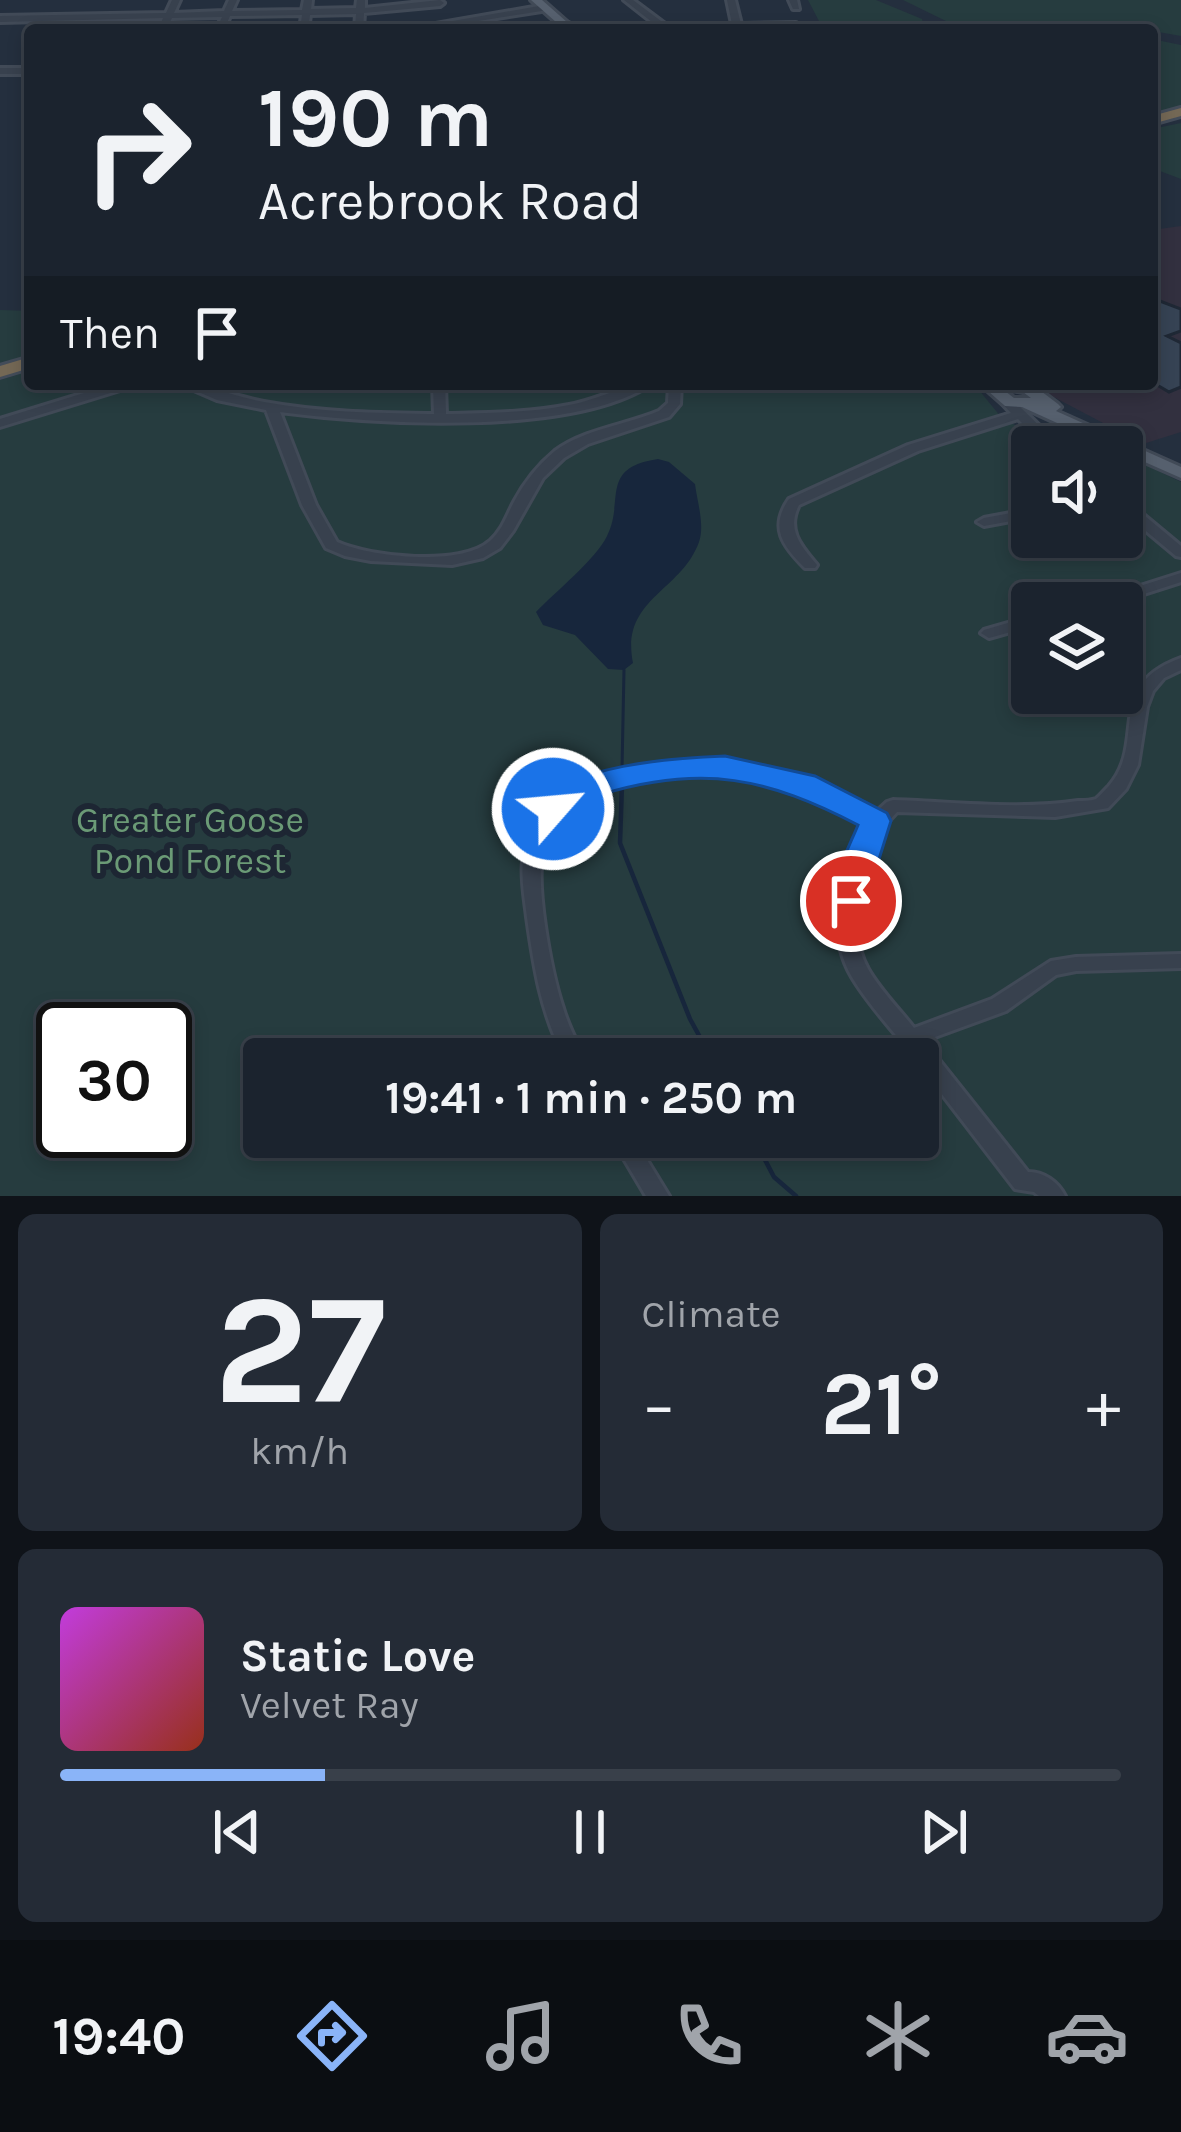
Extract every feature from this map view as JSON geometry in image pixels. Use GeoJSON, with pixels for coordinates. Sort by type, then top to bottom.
{"type":"FeatureCollection","features":[{"type":"Feature","properties":{"kind":"main road"},"geometry":{"type":"LineString","coordinates":[[541,4],[564,24]]}},
{"type":"Feature","properties":{"kind":"main road"},"geometry":{"type":"LineString","coordinates":[[1002,390],[1027,410],[1077,423]]}},
{"type":"Feature","properties":{"kind":"main road"},"geometry":{"type":"LineString","coordinates":[[1027,410],[1077,423],[1181,473]]}},
{"type":"Feature","properties":{"kind":"street"},"geometry":{"type":"LineString","coordinates":[[165,24],[176,0]]}},
{"type":"Feature","properties":{"kind":"street"},"geometry":{"type":"LineString","coordinates":[[222,24],[233,0]]}},
{"type":"Feature","properties":{"kind":"street"},"geometry":{"type":"LineString","coordinates":[[304,24],[308,0]]}},
{"type":"Feature","properties":{"kind":"street"},"geometry":{"type":"LineString","coordinates":[[628,0],[659,24]]}},
{"type":"Feature","properties":{"kind":"street"},"geometry":{"type":"LineString","coordinates":[[0,20],[304,13],[361,5],[440,3]]}},
{"type":"Feature","properties":{"kind":"street"},"geometry":{"type":"LineString","coordinates":[[436,24],[541,4]]}},
{"type":"Feature","properties":{"kind":"street"},"geometry":{"type":"LineString","coordinates":[[0,423],[107,390]]}},
{"type":"Feature","properties":{"kind":"street"},"geometry":{"type":"LineString","coordinates":[[201,390],[272,408],[440,416],[560,410],[626,390]]}},
{"type":"Feature","properties":{"kind":"street"},"geometry":{"type":"LineString","coordinates":[[439,390],[440,416]]}},
{"type":"Feature","properties":{"kind":"street"},"geometry":{"type":"LineString","coordinates":[[272,408],[326,539],[349,553],[465,562],[497,542],[556,457],[664,414],[674,404],[675,390]]}},
{"type":"Feature","properties":{"kind":"street"},"geometry":{"type":"LineString","coordinates":[[810,565],[792,545],[785,523],[794,502],[913,448],[1027,410],[1039,426]]}},
{"type":"Feature","properties":{"kind":"street"},"geometry":{"type":"LineString","coordinates":[[984,522],[1011,517]]}},
{"type":"Feature","properties":{"kind":"street"},"geometry":{"type":"LineString","coordinates":[[1143,521],[1181,553]]}},
{"type":"Feature","properties":{"kind":"street"},"geometry":{"type":"LineString","coordinates":[[1143,590],[1181,578]]}},
{"type":"Feature","properties":{"kind":"street"},"geometry":{"type":"LineString","coordinates":[[989,633],[1011,627]]}},
{"type":"Feature","properties":{"kind":"street"},"geometry":{"type":"LineString","coordinates":[[1181,663],[1146,684],[1139,702],[1132,768],[1102,804],[1055,811],[893,806],[875,821],[856,871],[847,932],[859,972],[910,1038],[999,1005],[1051,969],[1076,964],[1181,962]]}},
{"type":"Feature","properties":{"kind":"street"},"geometry":{"type":"LineString","coordinates":[[565,1038],[548,1001],[531,874],[534,848],[553,809],[612,780],[671,769],[725,767],[804,784],[875,821]]}},
{"type":"Feature","properties":{"kind":"street"},"geometry":{"type":"LineString","coordinates":[[939,1077],[1021,1189],[1038,1182],[1054,1196]]}},
{"type":"Feature","properties":{"kind":"street"},"geometry":{"type":"LineString","coordinates":[[635,1158],[658,1196]]}},
{"type":"Feature","properties":{"kind":"shaded area"},"geometry":{"type":"Polygon","coordinates":[[[1181,226],[1181,432],[1143,444],[1143,426],[1109,426],[1040,390],[1158,390],[1158,229],[1181,226]]]}},
{"type":"Feature","properties":{"kind":"green space"},"geometry":{"type":"Polygon","coordinates":[[[808,0],[876,0],[922,19],[923,24],[819,24],[808,0]]]}},
{"type":"Feature","properties":{"kind":"green space"},"geometry":{"type":"Polygon","coordinates":[[[903,0],[1181,0],[1181,36],[1158,32],[1158,24],[948,22],[903,0]]]}},
{"type":"Feature","properties":{"kind":"green space"},"geometry":{"type":"Polygon","coordinates":[[[1158,40],[1181,45],[1181,109],[1158,113],[1158,40]]]}},
{"type":"Feature","properties":{"kind":"green space"},"geometry":{"type":"Polygon","coordinates":[[[1181,123],[1181,179],[1158,170],[1158,128],[1181,123]]]}},
{"type":"Feature","properties":{"kind":"green space"},"geometry":{"type":"Polygon","coordinates":[[[0,310],[24,311],[24,359],[0,366],[0,310]]]}},
{"type":"Feature","properties":{"kind":"green space","name":"Greater Goose Pond Forest"},"geometry":{"type":"Polygon","coordinates":[[[24,373],[24,390],[979,390],[1001,417],[1017,426],[1011,426],[1011,558],[1143,558],[1143,463],[1181,482],[1181,1196],[0,1196],[0,380],[24,373]]]}},
{"type":"Feature","properties":{"kind":"water"},"geometry":{"type":"Polygon","coordinates":[[[669,462],[695,484],[701,535],[690,559],[635,624],[633,663],[624,670],[608,669],[575,635],[543,625],[536,612],[602,545],[612,523],[621,478],[640,463],[669,462]]]}},
{"type":"Feature","properties":{"kind":"building"},"geometry":{"type":"Polygon","coordinates":[[[1158,300],[1181,309],[1181,331],[1167,336],[1181,343],[1181,387],[1169,392],[1158,386],[1158,300]]]}},
{"type":"Feature","properties":{"kind":"waterway"},"geometry":{"type":"LineString","coordinates":[[622,769],[624,670]]}},
{"type":"Feature","properties":{"kind":"waterway"},"geometry":{"type":"LineString","coordinates":[[622,785],[620,843],[700,1038]]}},
{"type":"Feature","properties":{"kind":"waterway"},"geometry":{"type":"LineString","coordinates":[[764,1158],[774,1177],[796,1196]]}},
{"type":"Feature","properties":{"kind":"route"},"geometry":{"type":"LineString","coordinates":[[553,809],[590,787],[696,766],[752,770],[804,784],[831,794],[875,821],[856,871],[851,901]]}}]}
